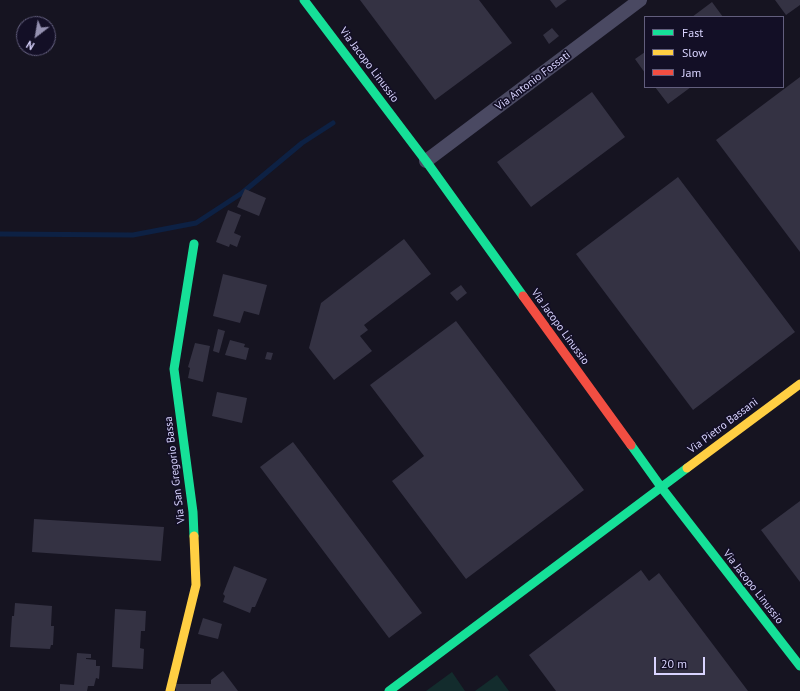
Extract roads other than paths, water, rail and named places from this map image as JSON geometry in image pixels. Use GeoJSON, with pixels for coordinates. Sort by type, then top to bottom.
{"type":"FeatureCollection","features":[{"type":"Feature","properties":{"kind":"street","name":"Via Jacopo Linussio"},"geometry":{"type":"LineString","coordinates":[[304,0],[426,161],[661,487],[800,666]]}},
{"type":"Feature","properties":{"kind":"street","name":"Via Antonio Fossati"},"geometry":{"type":"LineString","coordinates":[[426,161],[640,0]]}},
{"type":"Feature","properties":{"kind":"street","name":"Via San Gregorio Bassa"},"geometry":{"type":"LineString","coordinates":[[170,691],[196,585],[193,512],[174,369],[194,244]]}},
{"type":"Feature","properties":{"kind":"street","name":"Via Pietro Bassani"},"geometry":{"type":"LineString","coordinates":[[389,691],[800,384]]}},
{"type":"Feature","properties":{"kind":"waterway"},"geometry":{"type":"LineString","coordinates":[[0,234],[133,235],[196,223],[242,193],[302,143],[333,123]]}}]}
